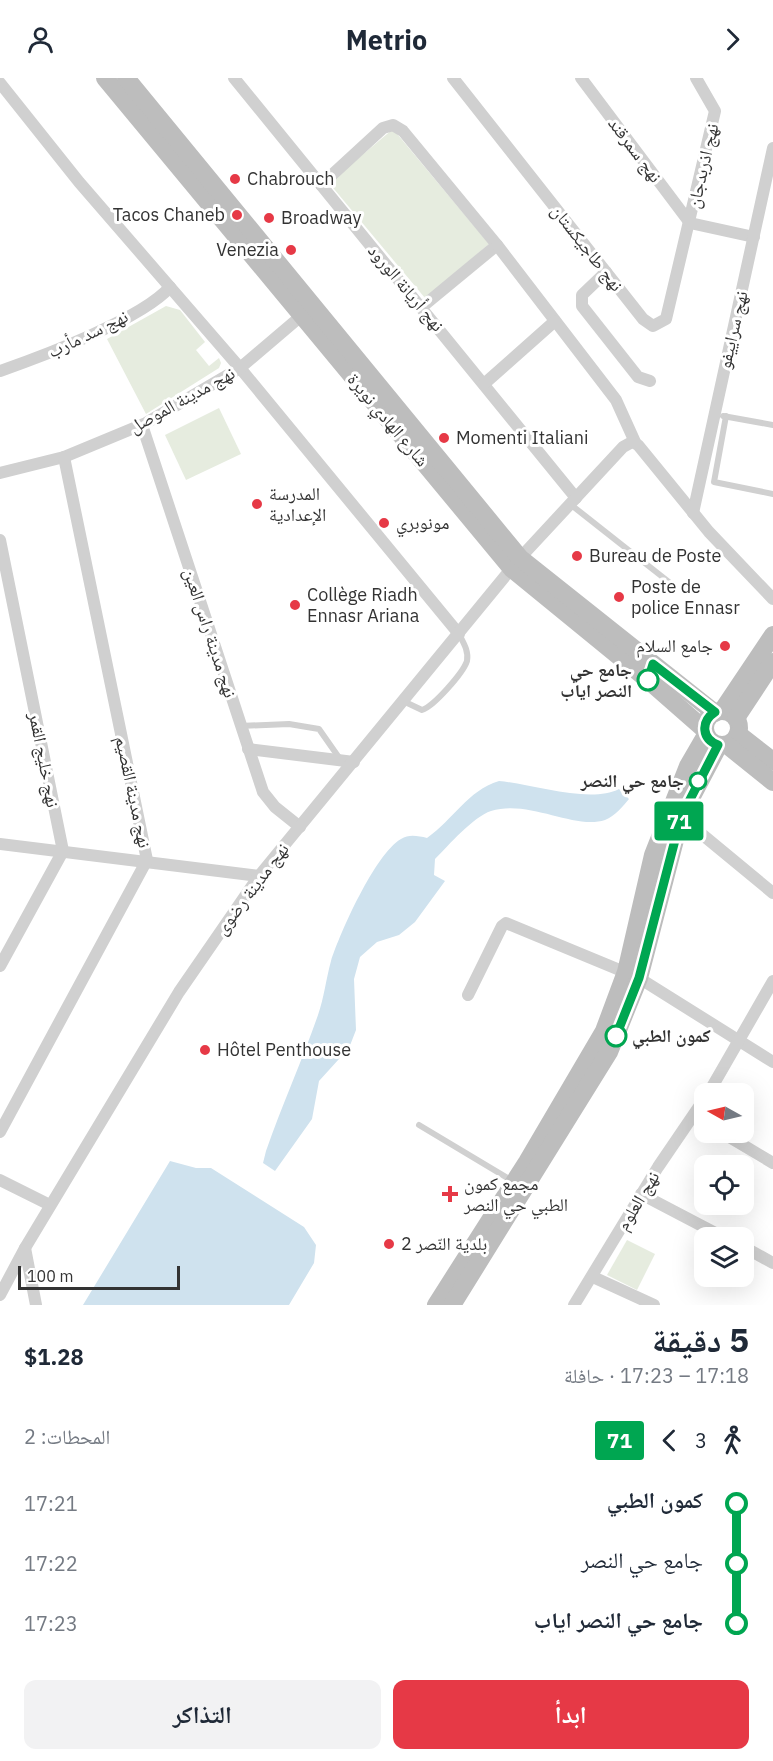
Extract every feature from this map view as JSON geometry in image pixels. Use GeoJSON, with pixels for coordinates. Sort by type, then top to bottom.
{"type":"FeatureCollection","features":[{"type":"Feature","properties":{"kind":"main road","name":"شارع الهادي نويرة"},"geometry":{"type":"LineString","coordinates":[[105,78],[307,311],[516,564],[721,729],[773,782]]}},
{"type":"Feature","properties":{"kind":"main road","name":"شارع الهادي نويرة"},"geometry":{"type":"LineString","coordinates":[[126,78],[307,311]]}},
{"type":"Feature","properties":{"kind":"main road"},"geometry":{"type":"LineString","coordinates":[[452,1305],[609,1052],[681,817],[721,729],[773,634]]}},
{"type":"Feature","properties":{"kind":"main road"},"geometry":{"type":"LineString","coordinates":[[436,1305],[593,1052],[616,1003],[633,975],[653,855],[688,766],[721,729],[773,662]]}},
{"type":"Feature","properties":{"kind":"main road","name":"شارع الهادي نويرة"},"geometry":{"type":"LineString","coordinates":[[721,729],[773,761]]}},
{"type":"Feature","properties":{"kind":"street","name":"نهج أريانة الورود"},"geometry":{"type":"LineString","coordinates":[[234,78],[484,384],[573,501]]}},
{"type":"Feature","properties":{"kind":"street","name":"نهج طاجيكستان"},"geometry":{"type":"LineString","coordinates":[[453,78],[647,324],[660,324],[666,319],[690,223]]}},
{"type":"Feature","properties":{"kind":"street","name":"نهج سمرقند"},"geometry":{"type":"LineString","coordinates":[[581,78],[690,223]]}},
{"type":"Feature","properties":{"kind":"street","name":"نهج اذربدجان"},"geometry":{"type":"LineString","coordinates":[[690,223],[715,111],[696,78]]}},
{"type":"Feature","properties":{"kind":"street"},"geometry":{"type":"LineString","coordinates":[[0,83],[72,174],[240,368],[459,634]]}},
{"type":"Feature","properties":{"kind":"street"},"geometry":{"type":"LineString","coordinates":[[321,185],[383,128],[393,125],[403,131],[497,245],[616,400],[624,414],[634,442],[693,513],[773,599]]}},
{"type":"Feature","properties":{"kind":"street","name":"نهج سراييفو"},"geometry":{"type":"LineString","coordinates":[[693,513],[720,415],[754,237],[769,187],[773,148]]}},
{"type":"Feature","properties":{"kind":"street"},"geometry":{"type":"LineString","coordinates":[[690,223],[754,237]]}},
{"type":"Feature","properties":{"kind":"street"},"geometry":{"type":"LineString","coordinates":[[422,307],[497,245]]}},
{"type":"Feature","properties":{"kind":"street"},"geometry":{"type":"LineString","coordinates":[[606,272],[582,295],[582,306],[638,377],[650,381]]}},
{"type":"Feature","properties":{"kind":"street","name":"نهج سد مأرب"},"geometry":{"type":"LineString","coordinates":[[0,371],[62,348],[97,331],[162,296],[170,287]]}},
{"type":"Feature","properties":{"kind":"street","name":"نهج مدينة الموصل"},"geometry":{"type":"LineString","coordinates":[[0,473],[64,457],[142,425],[240,368],[307,311]]}},
{"type":"Feature","properties":{"kind":"street"},"geometry":{"type":"LineString","coordinates":[[484,384],[555,321]]}},
{"type":"Feature","properties":{"kind":"street","name":"نهج مدينة راس العين"},"geometry":{"type":"LineString","coordinates":[[142,425],[248,749],[268,799],[300,827]]}},
{"type":"Feature","properties":{"kind":"street"},"geometry":{"type":"LineString","coordinates":[[516,564],[622,447],[634,442]]}},
{"type":"Feature","properties":{"kind":"street","name":"نهج مدينة القصيم"},"geometry":{"type":"LineString","coordinates":[[0,1132],[147,860],[64,457]]}},
{"type":"Feature","properties":{"kind":"street","name":"نهج خليج القمر"},"geometry":{"type":"LineString","coordinates":[[0,540],[63,851]]}},
{"type":"Feature","properties":{"kind":"street","name":"نهج مدينة رضوى"},"geometry":{"type":"LineString","coordinates":[[0,1295],[25,1248],[197,964],[259,876],[516,564]]}},
{"type":"Feature","properties":{"kind":"street"},"geometry":{"type":"LineString","coordinates":[[248,749],[354,762]]}},
{"type":"Feature","properties":{"kind":"street"},"geometry":{"type":"LineString","coordinates":[[681,817],[773,893]]}},
{"type":"Feature","properties":{"kind":"street"},"geometry":{"type":"LineString","coordinates":[[0,844],[147,860],[259,876]]}},
{"type":"Feature","properties":{"kind":"street"},"geometry":{"type":"LineString","coordinates":[[0,966],[63,851]]}},
{"type":"Feature","properties":{"kind":"street"},"geometry":{"type":"LineString","coordinates":[[468,995],[502,926],[507,924],[633,975],[773,1062]]}},
{"type":"Feature","properties":{"kind":"street"},"geometry":{"type":"LineString","coordinates":[[714,1083],[773,981]]}},
{"type":"Feature","properties":{"kind":"street","name":"نهج العلوم"},"geometry":{"type":"LineString","coordinates":[[574,1305],[641,1194],[694,1126]]}},
{"type":"Feature","properties":{"kind":"street"},"geometry":{"type":"LineString","coordinates":[[739,1143],[773,1163]]}},
{"type":"Feature","properties":{"kind":"street"},"geometry":{"type":"LineString","coordinates":[[0,1180],[50,1206]]}},
{"type":"Feature","properties":{"kind":"street"},"geometry":{"type":"LineString","coordinates":[[641,1194],[704,1227]]}},
{"type":"Feature","properties":{"kind":"street"},"geometry":{"type":"LineString","coordinates":[[25,1248],[36,1305]]}},
{"type":"Feature","properties":{"kind":"street"},"geometry":{"type":"LineString","coordinates":[[754,1253],[773,1263]]}},
{"type":"Feature","properties":{"kind":"street"},"geometry":{"type":"LineString","coordinates":[[593,1277],[654,1305]]}},
{"type":"Feature","properties":{"kind":"lane"},"geometry":{"type":"LineString","coordinates":[[773,425],[720,415],[714,482],[773,494]]}},
{"type":"Feature","properties":{"kind":"lane"},"geometry":{"type":"LineString","coordinates":[[573,501],[674,586]]}},
{"type":"Feature","properties":{"kind":"lane"},"geometry":{"type":"LineString","coordinates":[[403,700],[422,710],[432,706],[466,662],[468,652],[459,634]]}},
{"type":"Feature","properties":{"kind":"lane"},"geometry":{"type":"LineString","coordinates":[[240,726],[290,724],[319,729],[327,737],[340,760]]}},
{"type":"Feature","properties":{"kind":"lane"},"geometry":{"type":"LineString","coordinates":[[419,1125],[514,1182]]}},
{"type":"Feature","properties":{"kind":"shaded area"},"geometry":{"type":"Polygon","coordinates":[[[393,129],[489,244],[425,298],[329,183],[393,129]]]}},
{"type":"Feature","properties":{"kind":"shaded area"},"geometry":{"type":"Polygon","coordinates":[[[166,306],[180,310],[205,342],[196,350],[209,366],[219,358],[221,363],[219,368],[146,414],[107,339],[166,306]]]}},
{"type":"Feature","properties":{"kind":"shaded area"},"geometry":{"type":"Polygon","coordinates":[[[219,408],[241,454],[186,480],[165,435],[219,408]]]}},
{"type":"Feature","properties":{"kind":"shaded area"},"geometry":{"type":"Polygon","coordinates":[[[627,1240],[655,1254],[637,1290],[607,1275],[627,1240]]]}},
{"type":"Feature","properties":{"kind":"water"},"geometry":{"type":"Polygon","coordinates":[[[499,781],[577,794],[607,793],[619,789],[629,799],[609,818],[593,822],[520,809],[506,808],[491,811],[469,825],[454,839],[435,859],[434,875],[445,881],[415,922],[399,935],[377,942],[360,957],[354,979],[356,1030],[349,1048],[319,1081],[312,1119],[275,1171],[263,1163],[266,1151],[318,1015],[331,961],[350,914],[370,877],[380,860],[401,839],[410,836],[427,838],[437,831],[469,798],[499,781]]]}},
{"type":"Feature","properties":{"kind":"water"},"geometry":{"type":"Polygon","coordinates":[[[170,1161],[196,1168],[211,1168],[304,1227],[316,1245],[314,1263],[289,1305],[83,1305],[170,1161]]]}},
{"type":"Feature","properties":{"kind":"bus line","name":"71"},"geometry":{"type":"LineString","coordinates":[[616,1036],[639,978],[681,817],[718,745],[708,739],[705,730],[708,718],[715,712],[653,664],[648,680]]}},
{"type":"Feature","properties":{"kind":"place","name":"Chabrouch"},"geometry":{"type":"Point","coordinates":[235,179]}},
{"type":"Feature","properties":{"kind":"place","name":"Tacos Chaneb"},"geometry":{"type":"Point","coordinates":[237,215]}},
{"type":"Feature","properties":{"kind":"place","name":"Broadway"},"geometry":{"type":"Point","coordinates":[269,218]}},
{"type":"Feature","properties":{"kind":"place","name":"Venezia"},"geometry":{"type":"Point","coordinates":[291,250]}},
{"type":"Feature","properties":{"kind":"place","name":"Momenti Italiani"},"geometry":{"type":"Point","coordinates":[444,438]}},
{"type":"Feature","properties":{"kind":"place","name":"المدرسة الإعدادية"},"geometry":{"type":"Point","coordinates":[257,504]}},
{"type":"Feature","properties":{"kind":"place","name":"مونوبري"},"geometry":{"type":"Point","coordinates":[384,523]}},
{"type":"Feature","properties":{"kind":"place","name":"Bureau de Poste"},"geometry":{"type":"Point","coordinates":[577,556]}},
{"type":"Feature","properties":{"kind":"place","name":"Poste de police Ennasr"},"geometry":{"type":"Point","coordinates":[619,597]}},
{"type":"Feature","properties":{"kind":"place","name":"Collège Riadh Ennasr Ariana"},"geometry":{"type":"Point","coordinates":[295,605]}},
{"type":"Feature","properties":{"kind":"place","name":"جامع السلام"},"geometry":{"type":"Point","coordinates":[725,646]}},
{"type":"Feature","properties":{"kind":"place","name":"جامع حي النصر اياب"},"geometry":{"type":"Point","coordinates":[648,680]}},
{"type":"Feature","properties":{"kind":"place","name":"جامع حي النصر"},"geometry":{"type":"Point","coordinates":[698,781]}},
{"type":"Feature","properties":{"kind":"place","name":"كمون الطبي"},"geometry":{"type":"Point","coordinates":[616,1036]}},
{"type":"Feature","properties":{"kind":"place","name":"Hôtel Penthouse"},"geometry":{"type":"Point","coordinates":[205,1050]}},
{"type":"Feature","properties":{"kind":"place","name":"مجمع كمون الطبي حي النصر"},"geometry":{"type":"Point","coordinates":[450,1194]}},
{"type":"Feature","properties":{"kind":"place","name":"بلدية النّصر 2"},"geometry":{"type":"Point","coordinates":[389,1244]}}]}
